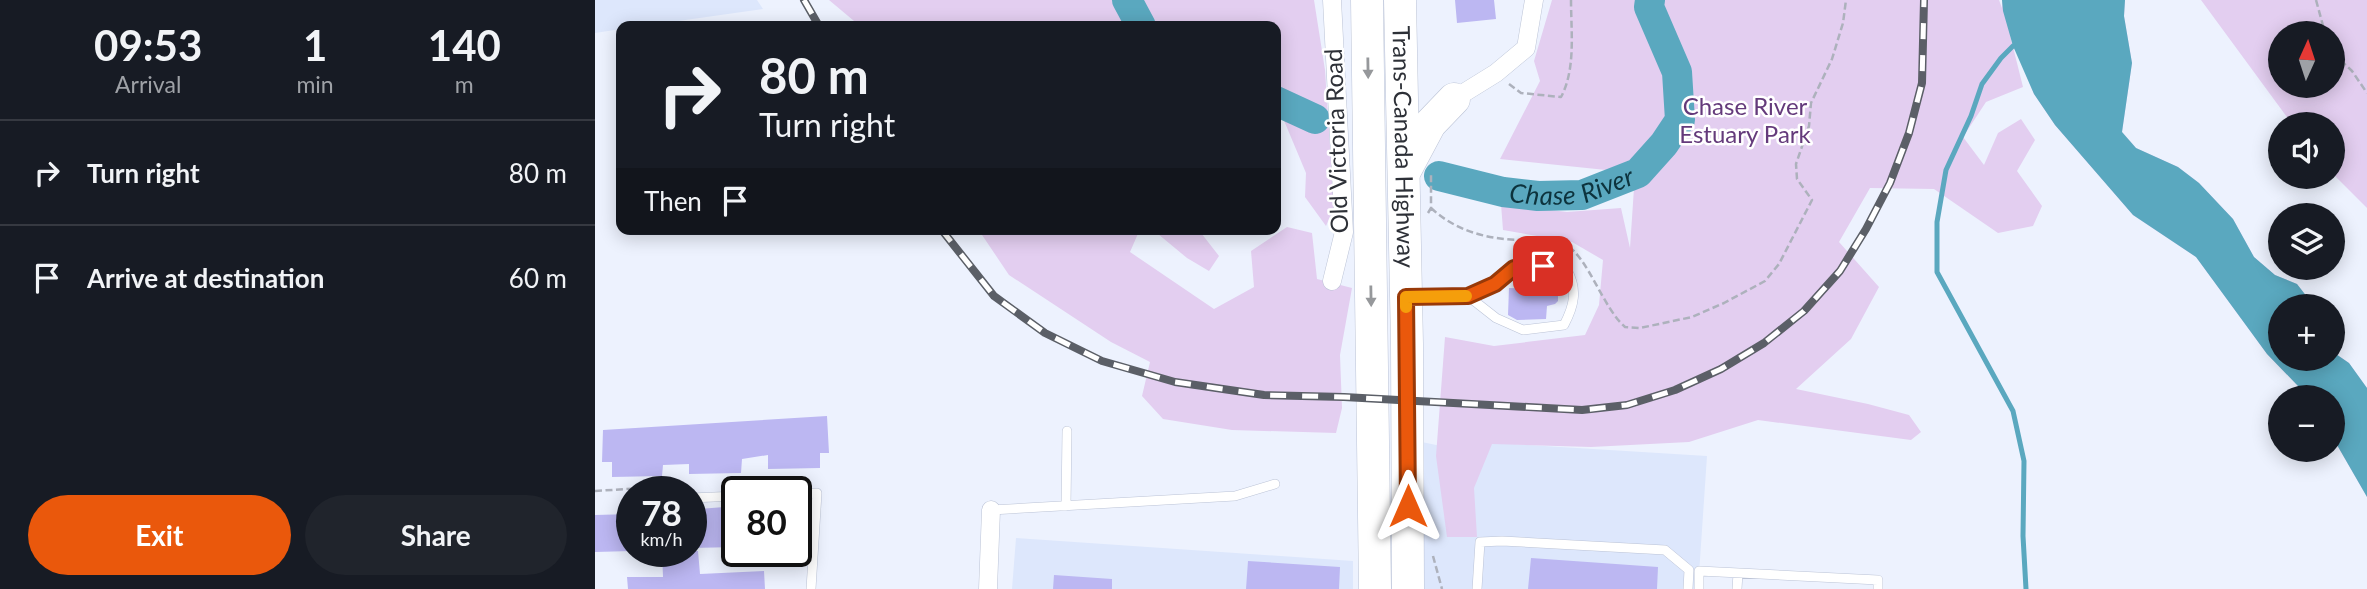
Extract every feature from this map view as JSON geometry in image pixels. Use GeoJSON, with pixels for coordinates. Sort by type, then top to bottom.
{"type":"FeatureCollection","features":[{"type":"Feature","properties":{"kind":"highway","name":"Trans-Canada Highway"},"geometry":{"type":"LineString","coordinates":[[1367,0],[1375,589]]}},
{"type":"Feature","properties":{"kind":"highway","name":"Trans-Canada Highway"},"geometry":{"type":"LineString","coordinates":[[1400,0],[1408,589]]}},
{"type":"Feature","properties":{"kind":"highway"},"geometry":{"type":"LineString","coordinates":[[1403,173],[1430,124],[1454,99]]}},
{"type":"Feature","properties":{"kind":"street","name":"Old Victoria Road"},"geometry":{"type":"LineString","coordinates":[[1332,0],[1344,232],[1332,281]]}},
{"type":"Feature","properties":{"kind":"street"},"geometry":{"type":"LineString","coordinates":[[1454,99],[1496,73],[1526,48],[1534,0]]}},
{"type":"Feature","properties":{"kind":"street"},"geometry":{"type":"LineString","coordinates":[[988,589],[991,510]]}},
{"type":"Feature","properties":{"kind":"lane"},"geometry":{"type":"LineString","coordinates":[[1406,297],[1468,296],[1495,284],[1514,268],[1543,266],[1567,270],[1574,283],[1573,307],[1564,325],[1523,330],[1496,318],[1468,296]]}},
{"type":"Feature","properties":{"kind":"lane"},"geometry":{"type":"LineString","coordinates":[[1066,506],[1067,431]]}},
{"type":"Feature","properties":{"kind":"lane"},"geometry":{"type":"LineString","coordinates":[[991,510],[1235,496],[1275,484]]}},
{"type":"Feature","properties":{"kind":"lane"},"geometry":{"type":"LineString","coordinates":[[811,589],[817,493],[812,493]]}},
{"type":"Feature","properties":{"kind":"lane"},"geometry":{"type":"LineString","coordinates":[[1477,589],[1480,542],[1502,541],[1665,550],[1689,570],[1688,589]]}},
{"type":"Feature","properties":{"kind":"lane"},"geometry":{"type":"LineString","coordinates":[[1699,589],[1699,571],[1878,580],[1878,589]]}},
{"type":"Feature","properties":{"kind":"lane"},"geometry":{"type":"LineString","coordinates":[[1737,589],[1738,573]]}},
{"type":"Feature","properties":{"kind":"path"},"geometry":{"type":"LineString","coordinates":[[1496,73],[1521,93],[1561,97],[1568,83],[1573,47],[1571,0]]}},
{"type":"Feature","properties":{"kind":"path"},"geometry":{"type":"LineString","coordinates":[[1431,208],[1442,218],[1474,234],[1502,240],[1556,241],[1570,247],[1612,314],[1625,327],[1640,328],[1692,317],[1724,303],[1765,281],[1779,264],[1812,200],[1796,174],[1798,153],[1809,126],[1811,103],[1832,58],[1843,23],[1846,0]]}},
{"type":"Feature","properties":{"kind":"path"},"geometry":{"type":"LineString","coordinates":[[2316,0],[2322,21]]}},
{"type":"Feature","properties":{"kind":"path"},"geometry":{"type":"LineString","coordinates":[[2345,64],[2367,93]]}},
{"type":"Feature","properties":{"kind":"path"},"geometry":{"type":"LineString","coordinates":[[595,491],[616,488]]}},
{"type":"Feature","properties":{"kind":"shaded area"},"geometry":{"type":"Polygon","coordinates":[[[595,0],[757,0],[763,9],[678,21],[616,21],[616,30],[595,33],[595,0]]]}},
{"type":"Feature","properties":{"kind":"shaded area"},"geometry":{"type":"Polygon","coordinates":[[[1417,441],[1465,451],[1480,442],[1707,456],[1698,589],[1421,589],[1417,441]]]}},
{"type":"Feature","properties":{"kind":"shaded area"},"geometry":{"type":"Polygon","coordinates":[[[1016,538],[1353,561],[1353,589],[1012,589],[1016,538]]]}},
{"type":"Feature","properties":{"kind":"green space"},"geometry":{"type":"Polygon","coordinates":[[[829,0],[1314,0],[1325,70],[1334,207],[1326,226],[1305,197],[1306,173],[1281,113],[1281,21],[854,21],[829,0]]]}},
{"type":"Feature","properties":{"kind":"green space","name":"Chase River Estuary Park"},"geometry":{"type":"Polygon","coordinates":[[[1552,0],[1999,0],[2002,8],[2002,0],[2125,0],[2124,16],[2132,63],[2122,132],[2136,148],[2178,167],[2199,183],[2233,219],[2254,257],[2268,269],[2268,280],[2287,280],[2297,284],[2305,294],[2268,294],[2268,355],[2196,257],[2133,215],[2055,125],[2034,94],[2010,35],[2023,87],[1986,102],[1963,137],[1984,165],[1998,133],[2021,119],[2035,140],[2017,171],[2042,206],[2033,226],[1998,233],[1934,189],[1870,188],[1839,242],[1879,287],[1851,339],[1796,389],[1909,415],[1921,432],[1911,440],[1758,420],[1689,442],[1591,447],[1492,444],[1474,488],[1477,537],[1447,537],[1436,456],[1445,337],[1494,346],[1585,335],[1599,305],[1603,260],[1572,242],[1503,230],[1501,204],[1567,212],[1621,208],[1630,248],[1635,173],[1500,159],[1540,81],[1534,61],[1552,0]]]}},
{"type":"Feature","properties":{"kind":"green space"},"geometry":{"type":"Polygon","coordinates":[[[2201,0],[2367,0],[2367,208],[2345,186],[2345,112],[2283,112],[2273,98],[2345,98],[2345,21],[2268,21],[2268,91],[2201,0]]]}},
{"type":"Feature","properties":{"kind":"green space"},"geometry":{"type":"Polygon","coordinates":[[[1287,227],[1312,233],[1317,279],[1352,288],[1340,355],[1342,408],[1336,433],[1232,430],[1163,419],[1142,396],[1150,362],[1111,342],[1009,275],[982,235],[1137,235],[1130,252],[1214,309],[1254,287],[1251,251],[1275,235],[1281,235],[1281,231],[1287,227]]]}},
{"type":"Feature","properties":{"kind":"green space"},"geometry":{"type":"Polygon","coordinates":[[[1159,235],[1203,235],[1219,256],[1209,271],[1187,258],[1159,235]]]}},
{"type":"Feature","properties":{"kind":"green space"},"geometry":{"type":"Polygon","coordinates":[[[2345,360],[2367,388],[2367,497],[2345,459],[2345,385],[2297,385],[2283,371],[2345,371],[2345,360]]]}},
{"type":"Feature","properties":{"kind":"water"},"geometry":{"type":"Polygon","coordinates":[[[2002,0],[2125,0],[2124,16],[2132,63],[2122,132],[2136,148],[2178,167],[2199,183],[2233,219],[2254,257],[2268,269],[2268,280],[2287,280],[2297,284],[2305,294],[2268,294],[2268,355],[2196,257],[2133,215],[2055,125],[2034,94],[2013,46],[2002,0]]]}},
{"type":"Feature","properties":{"kind":"water"},"geometry":{"type":"Polygon","coordinates":[[[2345,360],[2367,388],[2367,497],[2345,459],[2345,385],[2297,385],[2283,371],[2345,371],[2345,360]]]}},
{"type":"Feature","properties":{"kind":"building"},"geometry":{"type":"Polygon","coordinates":[[[1455,0],[1494,0],[1496,19],[1457,23],[1455,0]]]}},
{"type":"Feature","properties":{"kind":"building"},"geometry":{"type":"Polygon","coordinates":[[[1509,288],[1553,290],[1558,294],[1558,301],[1547,306],[1546,319],[1517,320],[1508,315],[1509,288]]]}},
{"type":"Feature","properties":{"kind":"building"},"geometry":{"type":"Polygon","coordinates":[[[827,416],[829,453],[820,453],[820,468],[768,469],[768,455],[742,459],[741,473],[689,474],[689,464],[663,465],[662,476],[612,477],[612,462],[602,462],[603,430],[827,416]]]}},
{"type":"Feature","properties":{"kind":"building"},"geometry":{"type":"Polygon","coordinates":[[[721,507],[721,547],[707,548],[707,508],[721,507]]]}},
{"type":"Feature","properties":{"kind":"building"},"geometry":{"type":"Polygon","coordinates":[[[616,514],[616,551],[595,552],[595,515],[616,514]]]}},
{"type":"Feature","properties":{"kind":"building"},"geometry":{"type":"Polygon","coordinates":[[[1531,558],[1658,567],[1657,589],[1528,589],[1531,558]]]}},
{"type":"Feature","properties":{"kind":"building"},"geometry":{"type":"Polygon","coordinates":[[[1248,561],[1340,567],[1339,589],[1246,589],[1248,561]]]}},
{"type":"Feature","properties":{"kind":"building"},"geometry":{"type":"Polygon","coordinates":[[[663,567],[699,567],[700,574],[764,571],[765,589],[628,589],[627,577],[663,577],[663,567]]]}},
{"type":"Feature","properties":{"kind":"building"},"geometry":{"type":"Polygon","coordinates":[[[1054,575],[1112,579],[1112,589],[1053,589],[1054,575]]]}},
{"type":"Feature","properties":{"kind":"waterway","name":"Chase River"},"geometry":{"type":"LineString","coordinates":[[1127,0],[1138,21]]}},
{"type":"Feature","properties":{"kind":"waterway","name":"Chase River"},"geometry":{"type":"LineString","coordinates":[[1439,176],[1503,192],[1538,196],[1582,195],[1638,173],[1664,144],[1680,120],[1677,72],[1649,7],[1650,0]]}},
{"type":"Feature","properties":{"kind":"waterway"},"geometry":{"type":"LineString","coordinates":[[2013,46],[1982,84],[1971,116],[1946,170],[1937,222],[1937,272],[2013,411],[2024,461],[2023,536],[2026,589]]}},
{"type":"Feature","properties":{"kind":"waterway","name":"Chase River"},"geometry":{"type":"LineString","coordinates":[[1281,103],[1315,119]]}},
{"type":"Feature","properties":{"kind":"railway"},"geometry":{"type":"LineString","coordinates":[[804,0],[816,21]]}},
{"type":"Feature","properties":{"kind":"railway"},"geometry":{"type":"LineString","coordinates":[[946,235],[994,296],[1045,333],[1102,361],[1175,382],[1264,395],[1582,410],[1627,405],[1675,390],[1721,369],[1764,343],[1804,311],[1840,271],[1890,183],[1909,133],[1922,83],[1924,0]]}},
{"type":"Feature","properties":{"kind":"slow traffic"},"geometry":{"type":"LineString","coordinates":[[1406,307],[1406,297],[1466,296]]}},
{"type":"Feature","properties":{"kind":"route"},"geometry":{"type":"LineString","coordinates":[[1408,506],[1406,297],[1468,296],[1495,284],[1514,268],[1543,266]]}}]}
